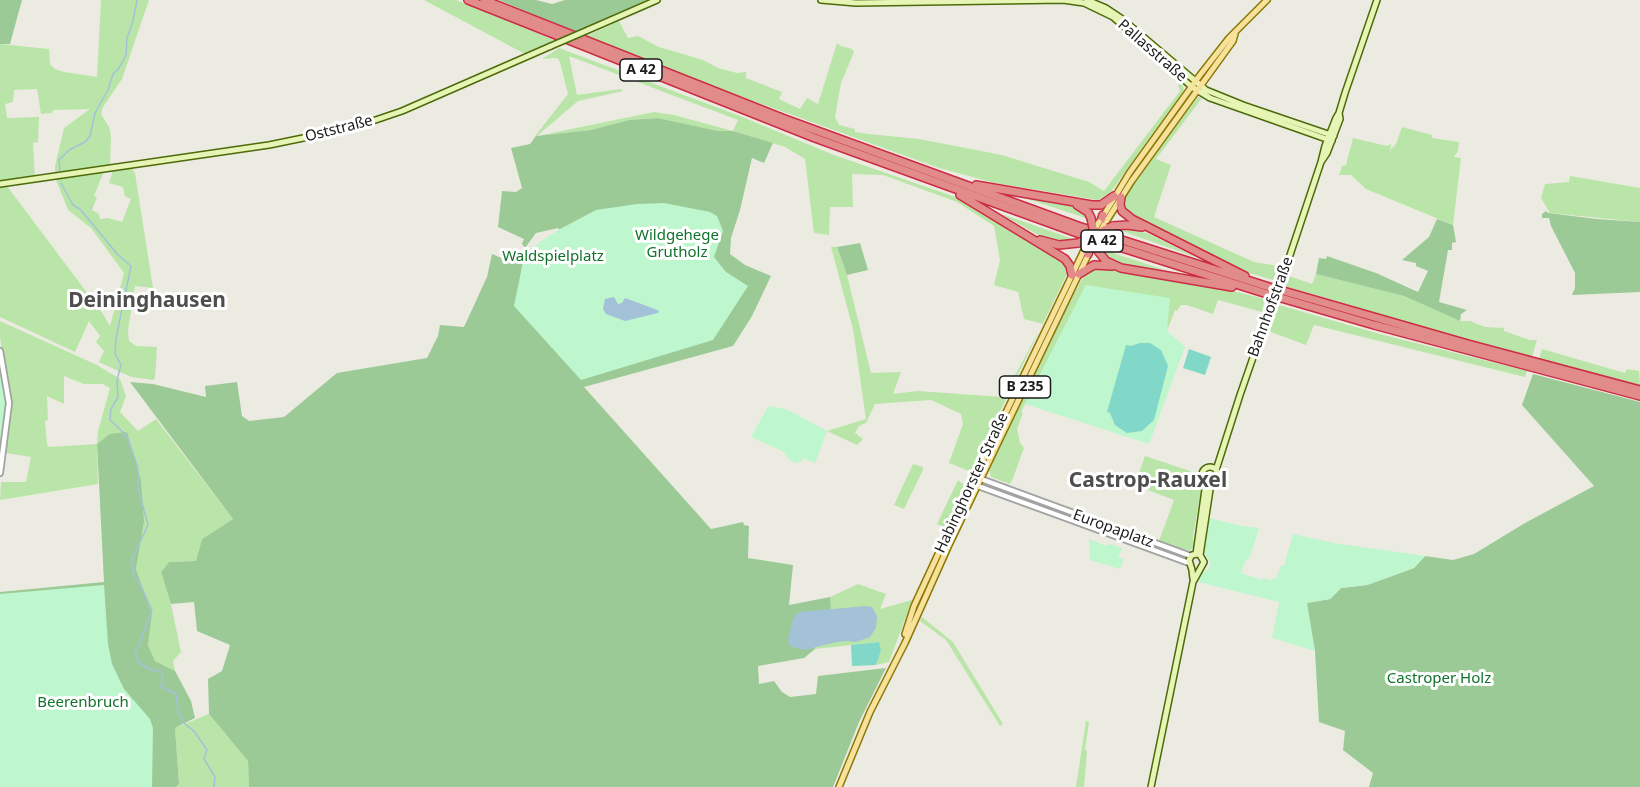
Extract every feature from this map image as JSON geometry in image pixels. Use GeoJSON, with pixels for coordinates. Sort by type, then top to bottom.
{"type":"FeatureCollection","features":[{"type":"Feature","properties":{"kind":"highway","name":"A 42"},"geometry":{"type":"LineString","coordinates":[[468,0],[771,121],[945,182]]}},
{"type":"Feature","properties":{"kind":"highway","name":"A 42"},"geometry":{"type":"LineString","coordinates":[[484,0],[709,91],[1091,238],[1383,328],[1640,396]]}},
{"type":"Feature","properties":{"kind":"highway"},"geometry":{"type":"LineString","coordinates":[[945,182],[1097,206],[1117,196],[1126,215],[1265,290]]}},
{"type":"Feature","properties":{"kind":"highway"},"geometry":{"type":"LineString","coordinates":[[945,182],[1065,259],[1075,275],[1094,265],[1265,290]]}},
{"type":"Feature","properties":{"kind":"highway"},"geometry":{"type":"LineString","coordinates":[[1073,202],[1083,208],[1091,218],[1094,237],[1106,261],[1116,267]]}},
{"type":"Feature","properties":{"kind":"highway"},"geometry":{"type":"LineString","coordinates":[[1027,234],[1059,245],[1094,237],[1120,224],[1138,226],[1158,233]]}},
{"type":"Feature","properties":{"kind":"highway","name":"A 42"},"geometry":{"type":"LineString","coordinates":[[1265,290],[1640,390]]}},
{"type":"Feature","properties":{"kind":"main road","name":"Oststraße"},"geometry":{"type":"LineString","coordinates":[[0,184],[269,145],[352,128],[402,111],[657,0]]}},
{"type":"Feature","properties":{"kind":"main road","name":"Pallasstraße"},"geometry":{"type":"LineString","coordinates":[[821,0],[856,3],[1063,0],[1084,3],[1113,17],[1196,86],[1231,106],[1331,138]]}},
{"type":"Feature","properties":{"kind":"main road","name":"Pallasstraße"},"geometry":{"type":"LineString","coordinates":[[1087,0],[1117,14],[1196,86]]}},
{"type":"Feature","properties":{"kind":"main road","name":"Habinghorster Straße"},"geometry":{"type":"LineString","coordinates":[[839,787],[907,630],[914,606],[1094,237],[1117,196],[1196,86],[1233,41],[1236,33],[1267,0]]}},
{"type":"Feature","properties":{"kind":"main road","name":"Bahnhofstraße"},"geometry":{"type":"LineString","coordinates":[[1213,468],[1221,452],[1284,273],[1377,0]]}},
{"type":"Feature","properties":{"kind":"main road","name":"Habinghorster Straße"},"geometry":{"type":"LineString","coordinates":[[877,699],[1075,275]]}},
{"type":"Feature","properties":{"kind":"main road"},"geometry":{"type":"LineString","coordinates":[[1213,468],[1217,478],[1209,482],[1202,477],[1202,472],[1213,468]]}},
{"type":"Feature","properties":{"kind":"main road"},"geometry":{"type":"LineString","coordinates":[[1151,787],[1193,582],[1193,559],[1209,482]]}},
{"type":"Feature","properties":{"kind":"main road"},"geometry":{"type":"LineString","coordinates":[[1193,559],[1204,561],[1193,582]]}},
{"type":"Feature","properties":{"kind":"main road"},"geometry":{"type":"LineString","coordinates":[[1193,559],[1195,569],[1200,568]]}},
{"type":"Feature","properties":{"kind":"main road"},"geometry":{"type":"LineString","coordinates":[[905,643],[907,630]]}},
{"type":"Feature","properties":{"kind":"street"},"geometry":{"type":"LineString","coordinates":[[0,351],[9,403],[0,473]]}},
{"type":"Feature","properties":{"kind":"street","name":"Europaplatz"},"geometry":{"type":"LineString","coordinates":[[979,482],[1037,500],[1193,559]]}},
{"type":"Feature","properties":{"kind":"street","name":"Europaplatz"},"geometry":{"type":"LineString","coordinates":[[979,482],[1042,508],[1193,559]]}},
{"type":"Feature","properties":{"kind":"street"},"geometry":{"type":"LineString","coordinates":[[1037,500],[1037,505],[1042,508]]}},
{"type":"Feature","properties":{"kind":"green space"},"geometry":{"type":"Polygon","coordinates":[[[0,0],[22,0],[10,44],[0,44],[0,0]]]}},
{"type":"Feature","properties":{"kind":"green space"},"geometry":{"type":"Polygon","coordinates":[[[101,0],[149,0],[122,79],[103,107],[101,114],[109,127],[111,136],[110,170],[104,171],[94,196],[97,197],[92,210],[99,214],[100,219],[108,218],[122,222],[131,199],[125,196],[123,187],[109,183],[113,170],[131,167],[135,173],[153,288],[135,286],[128,330],[129,341],[136,346],[157,347],[153,380],[131,377],[99,362],[104,351],[96,342],[100,336],[89,321],[75,352],[0,317],[0,186],[4,185],[0,180],[0,44],[49,49],[50,64],[55,69],[97,77],[101,0]],[[37,89],[14,90],[13,102],[5,104],[7,118],[39,117],[38,142],[33,143],[35,180],[7,186],[110,326],[124,273],[91,228],[68,210],[55,177],[55,166],[64,128],[90,109],[53,110],[52,113],[41,114],[37,89]]]}},
{"type":"Feature","properties":{"kind":"green space"},"geometry":{"type":"Polygon","coordinates":[[[424,0],[456,0],[554,40],[525,54],[424,0]]]}},
{"type":"Feature","properties":{"kind":"green space"},"geometry":{"type":"Polygon","coordinates":[[[499,0],[536,0],[552,4],[565,0],[649,0],[577,33],[499,0]]]}},
{"type":"Feature","properties":{"kind":"green space"},"geometry":{"type":"Polygon","coordinates":[[[619,21],[628,38],[638,36],[659,47],[703,60],[718,68],[737,73],[746,72],[746,78],[782,92],[779,99],[800,109],[807,98],[818,104],[837,43],[854,52],[841,83],[835,117],[839,125],[855,129],[855,132],[919,139],[1002,155],[1089,182],[1104,191],[1180,91],[1178,85],[1180,83],[1184,91],[1110,193],[1098,200],[995,183],[939,168],[687,77],[587,36],[619,21]]]}},
{"type":"Feature","properties":{"kind":"green space"},"geometry":{"type":"Polygon","coordinates":[[[559,48],[740,116],[834,155],[964,200],[1066,265],[1068,272],[1043,324],[1024,319],[1018,292],[994,285],[1000,260],[994,226],[957,202],[883,175],[852,174],[853,207],[830,207],[829,235],[814,233],[805,159],[785,147],[733,131],[738,120],[569,56],[577,95],[621,89],[623,91],[578,101],[532,140],[568,94],[560,62],[557,58],[542,59],[559,48]]]}},
{"type":"Feature","properties":{"kind":"green space"},"geometry":{"type":"Polygon","coordinates":[[[1198,97],[1202,98],[1156,159],[1171,165],[1154,217],[1254,262],[1278,266],[1273,280],[1249,273],[1164,232],[1126,212],[1122,204],[1156,152],[1198,97]]]}},
{"type":"Feature","properties":{"kind":"green space"},"geometry":{"type":"Polygon","coordinates":[[[654,112],[733,131],[718,131],[658,118],[629,120],[591,130],[538,136],[654,112]]]}},
{"type":"Feature","properties":{"kind":"green space","name":"Wildgehege Grutholz"},"geometry":{"type":"Polygon","coordinates":[[[658,118],[718,131],[733,131],[773,143],[764,163],[752,158],[731,238],[730,254],[745,265],[771,276],[752,316],[733,346],[584,387],[711,529],[743,522],[744,525],[749,526],[748,558],[793,565],[789,605],[830,597],[831,612],[808,619],[815,649],[804,658],[758,666],[759,684],[774,681],[782,692],[790,697],[816,694],[818,676],[886,668],[859,722],[833,787],[249,787],[248,761],[209,714],[208,679],[222,671],[230,645],[197,631],[194,602],[171,604],[161,572],[169,562],[196,561],[202,539],[233,519],[130,382],[153,384],[206,397],[205,386],[237,382],[242,416],[249,421],[284,417],[337,373],[427,358],[438,336],[440,325],[464,327],[487,277],[492,254],[513,263],[519,251],[524,257],[521,272],[581,259],[558,228],[536,233],[525,248],[522,244],[524,239],[498,227],[502,191],[516,192],[522,188],[511,148],[530,144],[536,136],[591,130],[629,120],[658,118]]]}},
{"type":"Feature","properties":{"kind":"green space"},"geometry":{"type":"Polygon","coordinates":[[[1402,127],[1432,135],[1432,138],[1459,142],[1458,151],[1454,157],[1461,158],[1453,225],[1366,189],[1351,175],[1339,175],[1342,166],[1346,165],[1353,138],[1387,146],[1391,144],[1390,154],[1402,127]]]}},
{"type":"Feature","properties":{"kind":"green space"},"geometry":{"type":"Polygon","coordinates":[[[1570,176],[1640,188],[1640,222],[1550,213],[1541,198],[1545,184],[1569,182],[1570,176]]]}},
{"type":"Feature","properties":{"kind":"green space"},"geometry":{"type":"Polygon","coordinates":[[[1018,196],[1074,206],[1084,212],[1089,219],[1018,196]]]}},
{"type":"Feature","properties":{"kind":"green space"},"geometry":{"type":"Polygon","coordinates":[[[664,203],[710,212],[717,216],[723,231],[714,257],[726,272],[748,286],[713,340],[581,380],[514,306],[524,257],[540,242],[596,210],[664,203]]]}},
{"type":"Feature","properties":{"kind":"green space"},"geometry":{"type":"Polygon","coordinates":[[[1546,211],[1597,219],[1640,222],[1640,292],[1572,295],[1575,288],[1575,273],[1549,218],[1542,218],[1542,214],[1546,211]]]}},
{"type":"Feature","properties":{"kind":"green space"},"geometry":{"type":"Polygon","coordinates":[[[999,213],[1076,240],[1059,242],[1042,237],[999,213]]]}},
{"type":"Feature","properties":{"kind":"green space"},"geometry":{"type":"Polygon","coordinates":[[[1437,219],[1453,225],[1456,242],[1452,243],[1452,250],[1448,250],[1439,302],[1467,310],[1461,314],[1460,321],[1404,296],[1316,274],[1319,258],[1326,259],[1327,256],[1376,273],[1418,292],[1428,271],[1416,266],[1416,263],[1402,260],[1429,237],[1437,219]]]}},
{"type":"Feature","properties":{"kind":"green space"},"geometry":{"type":"Polygon","coordinates":[[[1116,229],[1132,229],[1149,234],[1195,257],[1116,229]]]}},
{"type":"Feature","properties":{"kind":"green space"},"geometry":{"type":"Polygon","coordinates":[[[860,243],[868,270],[847,275],[837,247],[860,243]]]}},
{"type":"Feature","properties":{"kind":"green space"},"geometry":{"type":"Polygon","coordinates":[[[831,247],[837,247],[847,275],[871,373],[901,372],[893,394],[917,391],[1003,397],[1040,330],[969,471],[949,463],[963,424],[961,414],[931,400],[875,404],[866,423],[859,426],[855,433],[863,439],[857,445],[827,431],[866,419],[853,329],[831,247]]]}},
{"type":"Feature","properties":{"kind":"green space"},"geometry":{"type":"Polygon","coordinates":[[[1101,249],[1180,275],[1125,267],[1110,261],[1101,249]]]}},
{"type":"Feature","properties":{"kind":"green space"},"geometry":{"type":"Polygon","coordinates":[[[1101,267],[1221,288],[1265,299],[1262,312],[1218,300],[1213,314],[1181,305],[1177,311],[1175,310],[1167,331],[1086,285],[1021,412],[1023,413],[1017,429],[1020,443],[1024,448],[1013,478],[1010,484],[991,477],[989,470],[1063,314],[1085,274],[1090,269],[1101,267]]]}},
{"type":"Feature","properties":{"kind":"green space"},"geometry":{"type":"Polygon","coordinates":[[[1316,274],[1404,296],[1460,321],[1470,321],[1485,327],[1504,328],[1504,331],[1530,340],[1537,340],[1532,357],[1285,286],[1289,276],[1312,284],[1316,274]]]}},
{"type":"Feature","properties":{"kind":"green space"},"geometry":{"type":"Polygon","coordinates":[[[1086,285],[1170,298],[1167,331],[1185,347],[1149,444],[1025,404],[1086,285]]]}},
{"type":"Feature","properties":{"kind":"green space"},"geometry":{"type":"Polygon","coordinates":[[[1279,305],[1380,334],[1527,371],[1525,377],[1314,325],[1306,345],[1271,332],[1279,305]]]}},
{"type":"Feature","properties":{"kind":"green space"},"geometry":{"type":"Polygon","coordinates":[[[0,321],[97,365],[120,379],[126,396],[120,412],[138,431],[156,419],[233,519],[202,539],[196,561],[169,562],[161,572],[171,604],[181,652],[173,661],[175,671],[155,661],[148,645],[152,614],[136,569],[144,522],[97,444],[98,484],[0,500],[1,482],[26,482],[31,457],[6,453],[12,410],[0,338],[0,321]],[[64,376],[64,404],[47,396],[48,420],[45,421],[48,447],[97,444],[98,431],[110,388],[103,384],[84,384],[64,376]]]}},
{"type":"Feature","properties":{"kind":"green space"},"geometry":{"type":"Polygon","coordinates":[[[0,344],[10,408],[0,480],[0,344]]]}},
{"type":"Feature","properties":{"kind":"green space"},"geometry":{"type":"Polygon","coordinates":[[[1542,349],[1625,373],[1627,369],[1639,371],[1640,385],[1539,359],[1542,349]]]}},
{"type":"Feature","properties":{"kind":"green space","name":"Castroper Holz"},"geometry":{"type":"Polygon","coordinates":[[[1533,374],[1640,402],[1640,787],[1369,787],[1373,773],[1343,750],[1345,731],[1319,722],[1315,651],[1306,603],[1330,599],[1341,588],[1367,585],[1414,568],[1425,556],[1453,560],[1474,554],[1525,523],[1594,486],[1522,405],[1533,374]]]}},
{"type":"Feature","properties":{"kind":"green space"},"geometry":{"type":"Polygon","coordinates":[[[770,406],[788,410],[827,431],[815,463],[803,458],[801,462],[796,463],[782,451],[751,437],[770,406]]]}},
{"type":"Feature","properties":{"kind":"green space","name":"Beerenbruch"},"geometry":{"type":"Polygon","coordinates":[[[127,432],[141,481],[144,522],[136,569],[152,614],[148,645],[155,661],[175,671],[191,701],[195,718],[175,728],[179,784],[176,787],[6,787],[0,781],[0,592],[104,582],[97,444],[110,434],[127,432]]]}},
{"type":"Feature","properties":{"kind":"green space"},"geometry":{"type":"Polygon","coordinates":[[[1145,456],[1190,471],[1202,484],[1193,547],[1190,551],[1159,541],[1174,500],[1135,485],[1145,456]]]}},
{"type":"Feature","properties":{"kind":"green space"},"geometry":{"type":"Polygon","coordinates":[[[913,464],[923,467],[923,470],[904,509],[894,505],[913,464]]]}},
{"type":"Feature","properties":{"kind":"green space"},"geometry":{"type":"Polygon","coordinates":[[[958,480],[963,484],[964,489],[946,528],[937,524],[958,480]]]}},
{"type":"Feature","properties":{"kind":"green space"},"geometry":{"type":"Polygon","coordinates":[[[1209,518],[1259,528],[1250,556],[1241,573],[1262,580],[1263,578],[1271,580],[1276,578],[1281,566],[1284,566],[1293,534],[1334,543],[1425,556],[1414,568],[1367,585],[1341,588],[1330,599],[1307,603],[1315,651],[1272,638],[1279,602],[1198,582],[1200,574],[1208,570],[1211,563],[1204,552],[1209,518]]]}},
{"type":"Feature","properties":{"kind":"green space"},"geometry":{"type":"Polygon","coordinates":[[[1089,539],[1107,546],[1110,544],[1122,548],[1118,558],[1124,558],[1120,569],[1090,560],[1089,539]]]}},
{"type":"Feature","properties":{"kind":"green space"},"geometry":{"type":"Polygon","coordinates":[[[858,584],[886,594],[880,609],[912,600],[889,662],[876,665],[881,651],[878,642],[815,649],[808,619],[830,612],[830,597],[858,584]]]}},
{"type":"Feature","properties":{"kind":"green space","name":"Beerenbruch"},"geometry":{"type":"Polygon","coordinates":[[[104,585],[108,644],[112,664],[124,689],[150,719],[153,728],[152,787],[0,787],[0,594],[104,585]]]}},
{"type":"Feature","properties":{"kind":"green space"},"geometry":{"type":"Polygon","coordinates":[[[922,617],[953,642],[1003,724],[1000,726],[946,640],[920,621],[922,617]]]}},
{"type":"Feature","properties":{"kind":"green space"},"geometry":{"type":"Polygon","coordinates":[[[209,714],[248,761],[249,787],[176,787],[179,784],[175,728],[209,714]]]}},
{"type":"Feature","properties":{"kind":"green space"},"geometry":{"type":"Polygon","coordinates":[[[1086,721],[1089,722],[1085,750],[1087,751],[1084,787],[1076,787],[1086,721]]]}},
{"type":"Feature","properties":{"kind":"shaded area"},"geometry":{"type":"Polygon","coordinates":[[[614,297],[618,304],[622,303],[625,298],[659,311],[625,321],[606,314],[603,309],[605,299],[614,297]]]}},
{"type":"Feature","properties":{"kind":"shaded area"},"geometry":{"type":"Polygon","coordinates":[[[1150,343],[1161,350],[1168,366],[1154,420],[1142,431],[1127,433],[1115,425],[1110,413],[1107,412],[1126,345],[1150,343]]]}},
{"type":"Feature","properties":{"kind":"shaded area"},"geometry":{"type":"Polygon","coordinates":[[[1189,349],[1211,357],[1205,375],[1183,368],[1189,349]]]}},
{"type":"Feature","properties":{"kind":"shaded area"},"geometry":{"type":"Polygon","coordinates":[[[872,607],[877,616],[876,628],[870,637],[856,642],[837,642],[804,650],[790,646],[788,640],[793,619],[799,612],[872,607]]]}},
{"type":"Feature","properties":{"kind":"shaded area"},"geometry":{"type":"Polygon","coordinates":[[[879,642],[881,651],[876,665],[852,666],[851,645],[879,642]]]}},
{"type":"Feature","properties":{"kind":"waterway"},"geometry":{"type":"LineString","coordinates":[[60,171],[59,160],[90,136],[95,113],[108,90],[113,74],[126,55],[127,38],[137,0]]}},
{"type":"Feature","properties":{"kind":"waterway"},"geometry":{"type":"LineString","coordinates":[[61,183],[73,205],[80,209],[118,255],[131,266],[116,338],[115,354],[121,365],[117,380],[118,397],[111,409],[110,420],[128,439],[138,468],[138,488],[148,525],[131,561],[134,576],[152,610],[135,655],[138,662],[151,670],[161,671],[164,681],[160,686],[176,694],[178,711],[185,724],[194,731],[207,750],[204,759],[215,777],[214,787]]}},
{"type":"Feature","properties":{"kind":"district","name":"Deininghausen"},"geometry":{"type":"Point","coordinates":[147,301]}},
{"type":"Feature","properties":{"kind":"district","name":"Castrop-Rauxel"},"geometry":{"type":"Point","coordinates":[1148,481]}},
{"type":"Feature","properties":{"kind":"park label","name":"Waldspielplatz"},"geometry":{"type":"Point","coordinates":[553,257]}}]}
